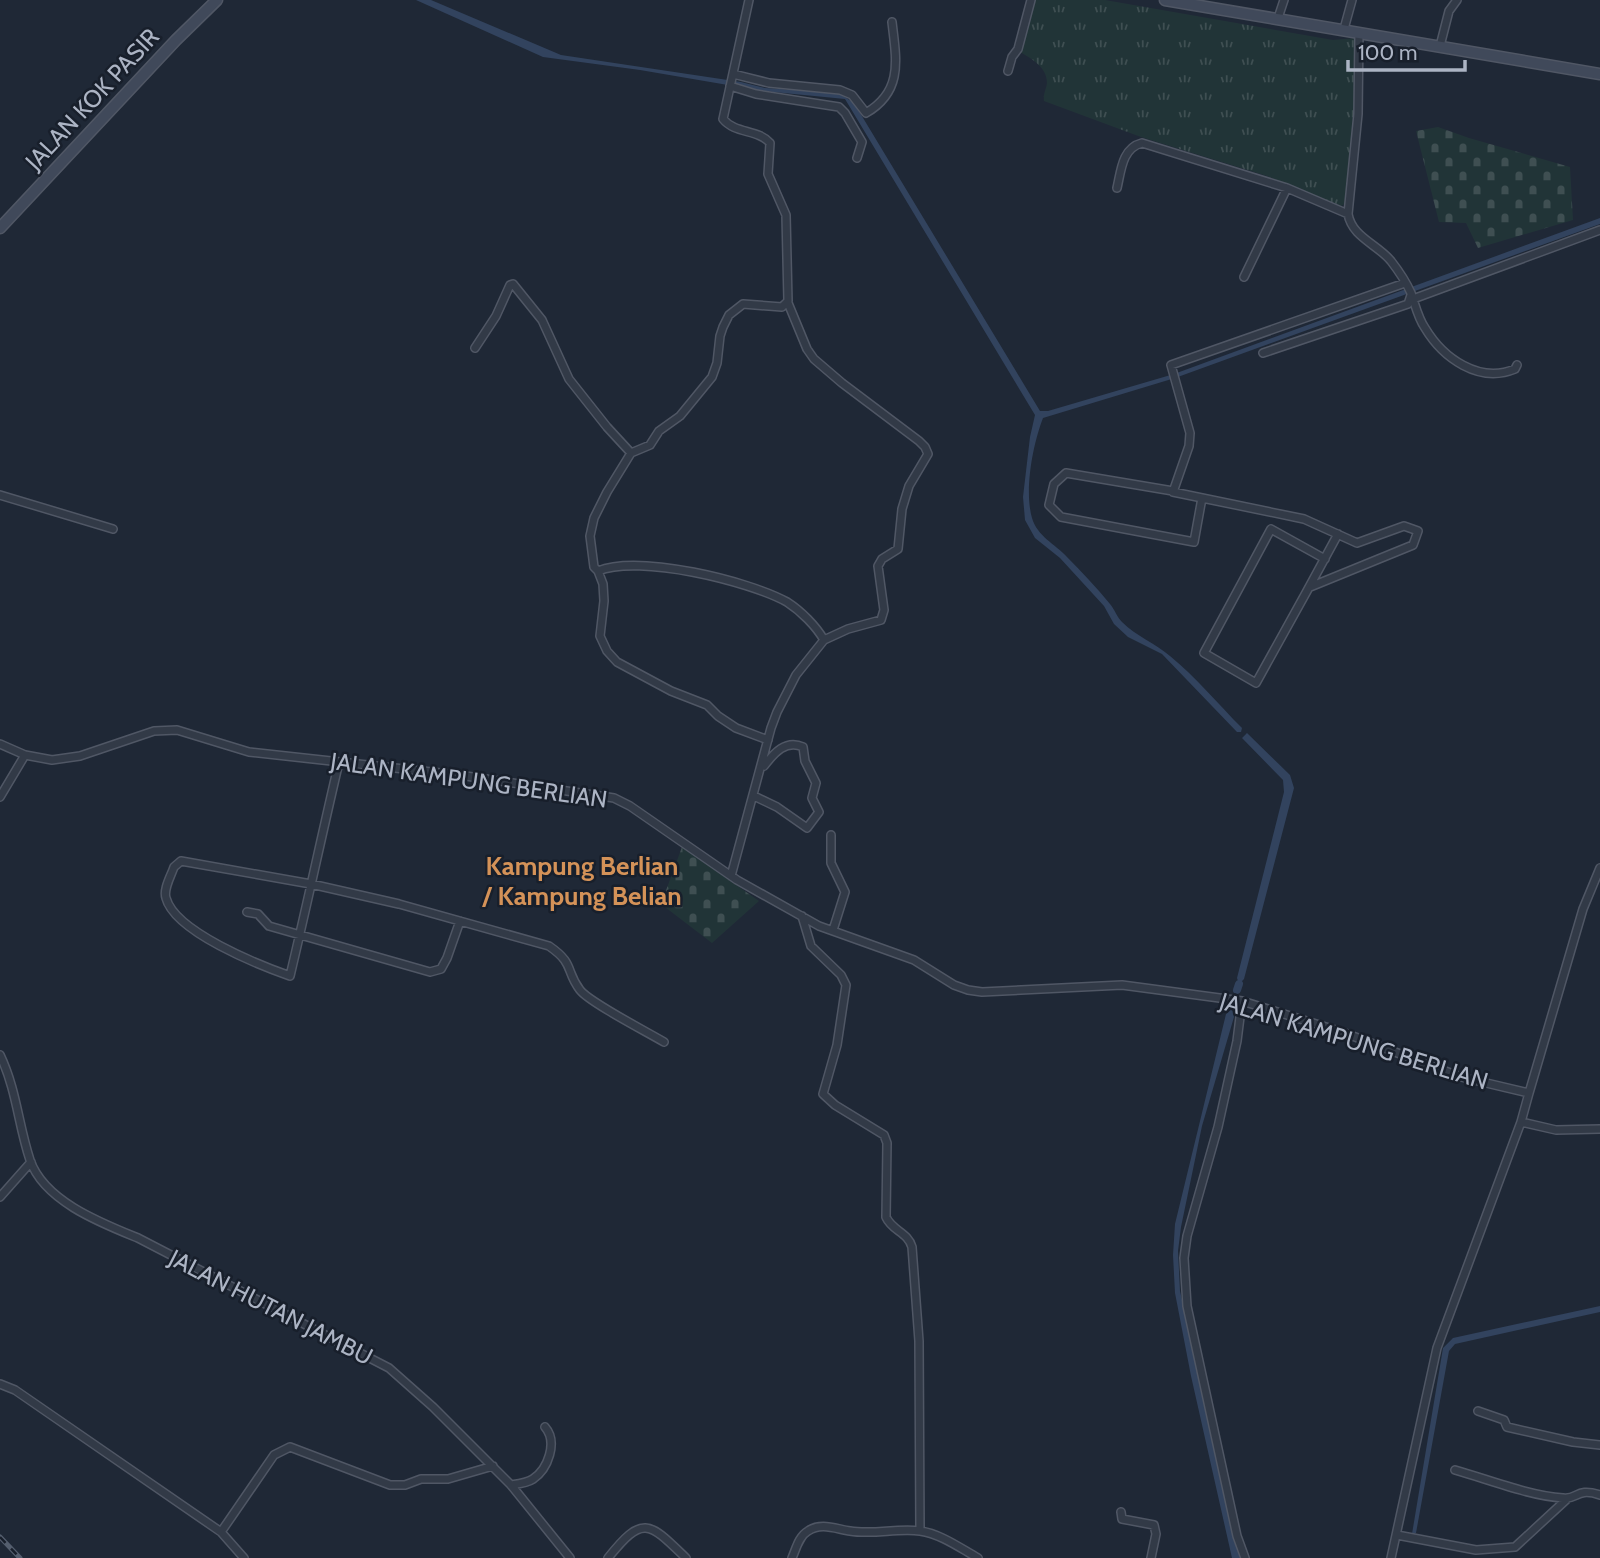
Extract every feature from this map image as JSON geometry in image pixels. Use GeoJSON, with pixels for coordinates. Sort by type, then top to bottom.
{"type":"FeatureCollection","features":[{"type":"Feature","properties":{"kind":"street","name":"JALAN KOK PASIR"},"geometry":{"type":"LineString","coordinates":[[0,228],[217,0]]}},
{"type":"Feature","properties":{"kind":"street"},"geometry":{"type":"LineString","coordinates":[[731,876],[777,712],[796,675],[824,640],[848,629],[878,622],[883,617],[878,566],[882,559],[898,549],[905,498],[912,480],[928,454],[919,441],[814,359],[807,349],[788,303],[786,215],[768,174],[770,144],[763,136],[725,122],[723,114],[749,0]]}},
{"type":"Feature","properties":{"kind":"street"},"geometry":{"type":"LineString","coordinates":[[1008,71],[1012,57],[1018,49],[1031,0]]}},
{"type":"Feature","properties":{"kind":"street"},"geometry":{"type":"LineString","coordinates":[[1165,0],[1600,74]]}},
{"type":"Feature","properties":{"kind":"street"},"geometry":{"type":"LineString","coordinates":[[1278,18],[1283,0]]}},
{"type":"Feature","properties":{"kind":"street"},"geometry":{"type":"LineString","coordinates":[[1344,29],[1352,0]]}},
{"type":"Feature","properties":{"kind":"street"},"geometry":{"type":"LineString","coordinates":[[1440,46],[1449,11],[1457,0]]}},
{"type":"Feature","properties":{"kind":"street"},"geometry":{"type":"LineString","coordinates":[[733,74],[769,83],[841,90],[852,95],[866,113],[880,103],[895,77],[897,66],[892,22]]}},
{"type":"Feature","properties":{"kind":"street"},"geometry":{"type":"LineString","coordinates":[[1359,32],[1358,114],[1348,214],[1352,226],[1388,258],[1409,291],[1423,326],[1435,342],[1461,365],[1478,372],[1510,371],[1517,365]]}},
{"type":"Feature","properties":{"kind":"street"},"geometry":{"type":"LineString","coordinates":[[730,86],[756,94],[839,107],[862,142],[857,158]]}},
{"type":"Feature","properties":{"kind":"street"},"geometry":{"type":"LineString","coordinates":[[1117,188],[1125,156],[1135,145],[1142,143],[1287,188],[1348,214]]}},
{"type":"Feature","properties":{"kind":"street"},"geometry":{"type":"LineString","coordinates":[[1244,277],[1287,188]]}},
{"type":"Feature","properties":{"kind":"street"},"geometry":{"type":"LineString","coordinates":[[1173,491],[1189,446],[1190,433],[1171,365],[1600,230]]}},
{"type":"Feature","properties":{"kind":"street"},"geometry":{"type":"LineString","coordinates":[[475,348],[513,284],[542,320],[569,379],[631,453]]}},
{"type":"Feature","properties":{"kind":"street"},"geometry":{"type":"LineString","coordinates":[[1263,353],[1408,303],[1409,291]]}},
{"type":"Feature","properties":{"kind":"street"},"geometry":{"type":"LineString","coordinates":[[768,740],[736,728],[707,705],[671,691],[617,662],[607,651],[600,636],[603,584],[594,567],[590,536],[594,519],[607,492],[631,453],[650,445],[659,431],[680,416],[712,377],[723,327],[729,315],[747,303],[782,307],[788,303]]}},
{"type":"Feature","properties":{"kind":"street"},"geometry":{"type":"LineString","coordinates":[[1202,498],[1194,542],[1061,517],[1049,505],[1054,484],[1066,473],[1173,491],[1304,519],[1357,543],[1404,526],[1418,531],[1413,545],[1310,587]]}},
{"type":"Feature","properties":{"kind":"street"},"geometry":{"type":"LineString","coordinates":[[0,495],[113,529]]}},
{"type":"Feature","properties":{"kind":"street"},"geometry":{"type":"LineString","coordinates":[[1325,559],[1271,529],[1204,653],[1256,683],[1310,587],[1325,559],[1338,534]]}},
{"type":"Feature","properties":{"kind":"street"},"geometry":{"type":"LineString","coordinates":[[598,571],[622,565],[677,570],[758,588],[789,604],[818,628],[824,640]]}},
{"type":"Feature","properties":{"kind":"street","name":"JALAN KAMPUNG BERLIAN"},"geometry":{"type":"LineString","coordinates":[[0,744],[25,755],[52,760],[80,756],[154,731],[177,730],[249,752],[459,775],[614,798],[631,806],[731,876],[802,916],[914,960],[954,985],[968,990],[982,992],[1122,985],[1242,1001],[1342,1032],[1461,1077],[1529,1093]]}},
{"type":"Feature","properties":{"kind":"street"},"geometry":{"type":"LineString","coordinates":[[754,796],[777,807],[807,828],[819,812],[812,798],[816,783],[805,761],[803,747],[796,744],[786,746],[772,755],[761,769]]}},
{"type":"Feature","properties":{"kind":"street"},"geometry":{"type":"LineString","coordinates":[[0,797],[25,755]]}},
{"type":"Feature","properties":{"kind":"street"},"geometry":{"type":"LineString","coordinates":[[339,762],[311,884],[300,935],[290,976],[217,945],[191,928],[168,903],[165,892],[174,867],[181,862],[311,884],[550,946],[570,965],[581,992],[664,1042]]}},
{"type":"Feature","properties":{"kind":"street"},"geometry":{"type":"LineString","coordinates":[[831,835],[831,863],[845,892],[833,930]]}},
{"type":"Feature","properties":{"kind":"street"},"geometry":{"type":"LineString","coordinates":[[1391,1558],[1437,1348],[1521,1122],[1583,909],[1600,868]]}},
{"type":"Feature","properties":{"kind":"street"},"geometry":{"type":"LineString","coordinates":[[247,912],[258,915],[266,925],[430,971],[441,969],[460,921]]}},
{"type":"Feature","properties":{"kind":"street"},"geometry":{"type":"LineString","coordinates":[[802,916],[811,946],[841,975],[846,985],[837,1045],[823,1094],[835,1105],[884,1135],[887,1143],[886,1217],[890,1225],[908,1237],[912,1247],[919,1341],[920,1531]]}},
{"type":"Feature","properties":{"kind":"street"},"geometry":{"type":"LineString","coordinates":[[1242,1001],[1237,1041],[1218,1127],[1187,1236],[1184,1258],[1187,1306],[1237,1536],[1245,1558]]}},
{"type":"Feature","properties":{"kind":"street","name":"JALAN HUTAN JAMBU"},"geometry":{"type":"LineString","coordinates":[[0,1055],[13,1084],[31,1162],[53,1191],[79,1212],[138,1238],[389,1368],[493,1466],[570,1558]]}},
{"type":"Feature","properties":{"kind":"street"},"geometry":{"type":"LineString","coordinates":[[1521,1122],[1556,1130],[1600,1129]]}},
{"type":"Feature","properties":{"kind":"street"},"geometry":{"type":"LineString","coordinates":[[0,1197],[31,1162]]}},
{"type":"Feature","properties":{"kind":"street"},"geometry":{"type":"LineString","coordinates":[[0,1384],[15,1390],[222,1532],[243,1558]]}},
{"type":"Feature","properties":{"kind":"street"},"geometry":{"type":"LineString","coordinates":[[1478,1410],[1504,1420],[1507,1427],[1573,1442],[1600,1445]]}},
{"type":"Feature","properties":{"kind":"street"},"geometry":{"type":"LineString","coordinates":[[511,1485],[532,1480],[541,1471],[551,1447],[551,1436],[545,1427]]}},
{"type":"Feature","properties":{"kind":"street"},"geometry":{"type":"LineString","coordinates":[[222,1532],[274,1455],[290,1447],[384,1484],[396,1486],[421,1479],[448,1479],[493,1466]]}},
{"type":"Feature","properties":{"kind":"street"},"geometry":{"type":"LineString","coordinates":[[1455,1470],[1547,1496],[1567,1499]]}},
{"type":"Feature","properties":{"kind":"street"},"geometry":{"type":"LineString","coordinates":[[1397,1535],[1476,1550],[1515,1547],[1567,1499],[1579,1492],[1588,1491],[1600,1495]]}},
{"type":"Feature","properties":{"kind":"street"},"geometry":{"type":"LineString","coordinates":[[1121,1512],[1122,1519],[1154,1525],[1156,1534],[1150,1558]]}},
{"type":"Feature","properties":{"kind":"street"},"geometry":{"type":"LineString","coordinates":[[792,1558],[800,1538],[808,1530],[819,1527],[865,1533],[920,1531],[943,1539],[978,1558]]}},
{"type":"Feature","properties":{"kind":"street"},"geometry":{"type":"LineString","coordinates":[[608,1558],[633,1530],[648,1528],[663,1535],[686,1558]]}},
{"type":"Feature","properties":{"kind":"street"},"geometry":{"type":"LineString","coordinates":[[959,1558],[964,1550]]}},
{"type":"Feature","properties":{"kind":"green space"},"geometry":{"type":"Polygon","coordinates":[[[1035,0],[1105,0],[1333,40],[1356,38],[1355,109],[1348,202],[1341,206],[1267,176],[1141,137],[1044,101],[1047,83],[1044,72],[1038,64],[1020,52],[1035,0]]]}},
{"type":"Feature","properties":{"kind":"green space"},"geometry":{"type":"Polygon","coordinates":[[[1438,127],[1570,167],[1573,220],[1478,248],[1466,223],[1439,222],[1416,131],[1438,127]]]}},
{"type":"Feature","properties":{"kind":"green space"},"geometry":{"type":"Polygon","coordinates":[[[682,847],[759,901],[712,943],[661,904],[682,847]]]}},
{"type":"Feature","properties":{"kind":"water"},"geometry":{"type":"Polygon","coordinates":[[[416,0],[431,0],[561,55],[765,88],[839,93],[854,103],[1040,411],[1048,411],[1174,374],[1600,218],[1600,224],[1175,378],[1043,418],[1029,481],[1034,524],[1095,586],[1122,622],[1164,651],[1198,682],[1242,728],[1241,732],[1237,732],[1162,654],[1128,637],[1114,624],[1104,606],[1060,558],[1035,538],[1025,520],[1023,497],[1035,415],[845,99],[763,91],[543,57],[416,0]]]}},
{"type":"Feature","properties":{"kind":"water"},"geometry":{"type":"Polygon","coordinates":[[[1247,733],[1290,775],[1294,788],[1244,979],[1239,984],[1237,978],[1284,792],[1283,780],[1242,738],[1247,733]]]}},
{"type":"Feature","properties":{"kind":"water"},"geometry":{"type":"Polygon","coordinates":[[[1232,1009],[1234,1017],[1202,1126],[1178,1251],[1180,1291],[1240,1558],[1232,1558],[1191,1376],[1175,1293],[1173,1255],[1175,1224],[1226,1014],[1232,1009]]]}},
{"type":"Feature","properties":{"kind":"water"},"geometry":{"type":"Polygon","coordinates":[[[1600,1306],[1600,1312],[1455,1344],[1449,1351],[1416,1533],[1412,1534],[1443,1348],[1453,1338],[1600,1306]]]}},
{"type":"Feature","properties":{"kind":"waterway"},"geometry":{"type":"LineString","coordinates":[[1237,990],[1239,984]]}},
{"type":"Feature","properties":{"kind":"railway"},"geometry":{"type":"LineString","coordinates":[[0,1537],[20,1558]]}},
{"type":"Feature","properties":{"kind":"district","name":"Kampung Berlian / Kampung Belian"},"geometry":{"type":"Point","coordinates":[582,881]}}]}
